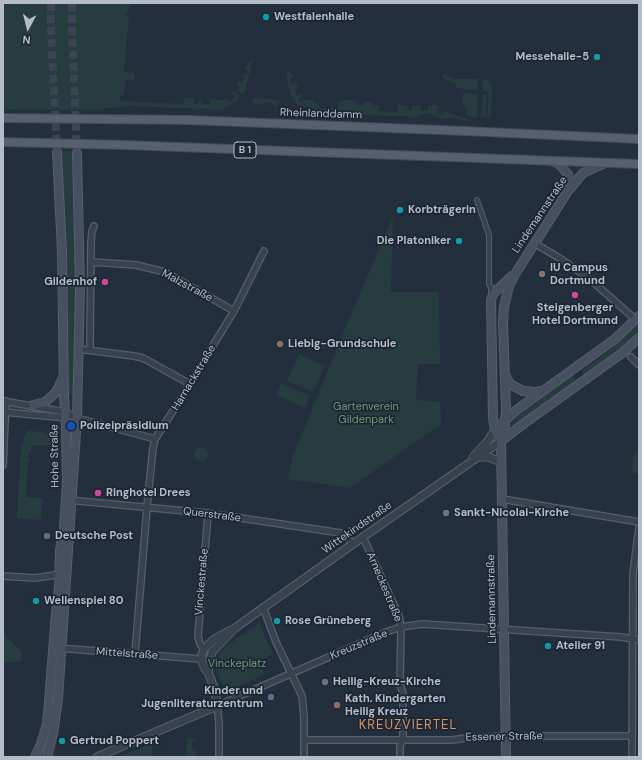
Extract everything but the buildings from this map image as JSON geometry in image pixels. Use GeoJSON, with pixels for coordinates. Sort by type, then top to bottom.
{"type":"FeatureCollection","features":[{"type":"Feature","properties":{"kind":"main road","name":"Rheinlanddamm"},"geometry":{"type":"LineString","coordinates":[[3,118],[188,120],[465,130],[639,139]]}},
{"type":"Feature","properties":{"kind":"main road","name":"B 1"},"geometry":{"type":"LineString","coordinates":[[3,142],[639,164]]}},
{"type":"Feature","properties":{"kind":"main road","name":"Hohe Straße"},"geometry":{"type":"LineString","coordinates":[[57,152],[62,252],[65,415],[69,500]]}},
{"type":"Feature","properties":{"kind":"main road","name":"Hohe Straße"},"geometry":{"type":"LineString","coordinates":[[47,757],[54,727],[57,648],[63,574],[60,550],[69,500],[77,418],[80,253],[77,153]]}},
{"type":"Feature","properties":{"kind":"main road"},"geometry":{"type":"LineString","coordinates":[[551,161],[556,162],[568,175],[570,183],[568,191]]}},
{"type":"Feature","properties":{"kind":"main road","name":"Lindemannstraße"},"geometry":{"type":"LineString","coordinates":[[506,757],[501,462],[501,441],[506,409],[503,322],[505,300],[509,286],[517,270],[568,191],[583,173],[605,163]]}},
{"type":"Feature","properties":{"kind":"main road","name":"Lindemannstraße"},"geometry":{"type":"LineString","coordinates":[[501,441],[495,430],[493,418],[492,296],[517,270]]}},
{"type":"Feature","properties":{"kind":"main road"},"geometry":{"type":"LineString","coordinates":[[492,296],[498,291],[502,291],[505,300]]}},
{"type":"Feature","properties":{"kind":"main road","name":"Wittekindstraße"},"geometry":{"type":"LineString","coordinates":[[495,430],[505,420],[543,391],[615,339],[637,318]]}},
{"type":"Feature","properties":{"kind":"main road","name":"Wittekindstraße"},"geometry":{"type":"LineString","coordinates":[[501,441],[621,354],[639,338]]}},
{"type":"Feature","properties":{"kind":"main road"},"geometry":{"type":"LineString","coordinates":[[577,367],[577,374],[583,381]]}},
{"type":"Feature","properties":{"kind":"main road"},"geometry":{"type":"LineString","coordinates":[[504,374],[510,384],[523,391],[543,391]]}},
{"type":"Feature","properties":{"kind":"main road"},"geometry":{"type":"LineString","coordinates":[[33,405],[45,402],[52,396],[56,392],[64,376]]}},
{"type":"Feature","properties":{"kind":"main road","name":"Hohe Straße"},"geometry":{"type":"LineString","coordinates":[[35,757],[47,724],[57,648]]}},
{"type":"Feature","properties":{"kind":"street"},"geometry":{"type":"LineString","coordinates":[[477,200],[489,235],[489,284],[491,287],[492,296]]}},
{"type":"Feature","properties":{"kind":"street"},"geometry":{"type":"LineString","coordinates":[[90,350],[91,235],[94,226]]}},
{"type":"Feature","properties":{"kind":"street"},"geometry":{"type":"LineString","coordinates":[[534,243],[561,259],[591,280],[637,318]]}},
{"type":"Feature","properties":{"kind":"street","name":"Harnackstraße"},"geometry":{"type":"LineString","coordinates":[[135,654],[147,507],[155,439],[234,312],[264,251]]}},
{"type":"Feature","properties":{"kind":"street","name":"Malzstraße"},"geometry":{"type":"LineString","coordinates":[[91,262],[136,265],[165,272],[234,312]]}},
{"type":"Feature","properties":{"kind":"street"},"geometry":{"type":"LineString","coordinates":[[79,349],[143,358],[190,384]]}},
{"type":"Feature","properties":{"kind":"street"},"geometry":{"type":"LineString","coordinates":[[631,357],[639,365]]}},
{"type":"Feature","properties":{"kind":"street"},"geometry":{"type":"LineString","coordinates":[[3,465],[5,401],[33,405],[155,439]]}},
{"type":"Feature","properties":{"kind":"street"},"geometry":{"type":"LineString","coordinates":[[4,412],[65,415]]}},
{"type":"Feature","properties":{"kind":"street","name":"Wittekindstraße"},"geometry":{"type":"LineString","coordinates":[[463,467],[476,455],[495,430]]}},
{"type":"Feature","properties":{"kind":"street","name":"Wittekindstraße"},"geometry":{"type":"LineString","coordinates":[[263,607],[501,441]]}},
{"type":"Feature","properties":{"kind":"street"},"geometry":{"type":"LineString","coordinates":[[479,457],[488,457],[501,462]]}},
{"type":"Feature","properties":{"kind":"street"},"geometry":{"type":"LineString","coordinates":[[502,499],[639,522]]}},
{"type":"Feature","properties":{"kind":"street","name":"Querstraße"},"geometry":{"type":"LineString","coordinates":[[69,500],[208,514],[341,533],[346,535],[353,544]]}},
{"type":"Feature","properties":{"kind":"street","name":"Vinckestraße"},"geometry":{"type":"LineString","coordinates":[[204,649],[200,644],[198,636],[208,514]]}},
{"type":"Feature","properties":{"kind":"street"},"geometry":{"type":"LineString","coordinates":[[632,757],[636,639],[633,573],[639,528]]}},
{"type":"Feature","properties":{"kind":"street","name":"Arneckestraße"},"geometry":{"type":"LineString","coordinates":[[363,537],[399,616],[401,627],[400,684],[403,694],[403,739],[400,746],[400,757]]}},
{"type":"Feature","properties":{"kind":"street"},"geometry":{"type":"LineString","coordinates":[[3,576],[35,578],[63,574]]}},
{"type":"Feature","properties":{"kind":"street"},"geometry":{"type":"LineString","coordinates":[[219,757],[219,723],[215,690],[202,659],[204,649],[216,638],[235,628],[263,607],[276,642],[302,696],[304,757]]}},
{"type":"Feature","properties":{"kind":"street","name":"Kreuzstraße"},"geometry":{"type":"LineString","coordinates":[[98,757],[386,632],[401,627],[422,624],[636,639]]}},
{"type":"Feature","properties":{"kind":"street"},"geometry":{"type":"LineString","coordinates":[[208,672],[212,652],[235,628]]}},
{"type":"Feature","properties":{"kind":"street","name":"Mittelstraße"},"geometry":{"type":"LineString","coordinates":[[57,648],[202,659]]}},
{"type":"Feature","properties":{"kind":"street","name":"Essener Straße"},"geometry":{"type":"LineString","coordinates":[[304,740],[452,740],[506,736],[632,736]]}},
{"type":"Feature","properties":{"kind":"green space"},"geometry":{"type":"Polygon","coordinates":[[[3,3],[132,3],[125,14],[129,19],[124,72],[134,73],[134,80],[125,80],[124,95],[120,95],[120,101],[184,104],[184,98],[194,98],[194,104],[198,104],[199,100],[201,100],[201,104],[210,105],[210,99],[228,100],[231,102],[235,96],[231,94],[233,90],[239,94],[239,99],[222,110],[133,106],[97,110],[3,109],[3,3]]]}},
{"type":"Feature","properties":{"kind":"green space"},"geometry":{"type":"Polygon","coordinates":[[[253,60],[244,95],[237,91],[239,87],[236,85],[238,81],[242,83],[244,79],[240,77],[242,74],[246,75],[248,71],[245,69],[248,63],[253,60]]]}},
{"type":"Feature","properties":{"kind":"green space"},"geometry":{"type":"Polygon","coordinates":[[[288,71],[291,72],[293,77],[289,79],[292,85],[296,83],[298,88],[294,90],[297,96],[301,94],[302,96],[298,98],[300,102],[304,100],[314,100],[314,103],[319,103],[319,108],[338,109],[338,102],[343,102],[344,100],[357,101],[357,105],[364,106],[364,101],[373,102],[373,105],[378,106],[378,111],[398,112],[398,105],[407,106],[407,109],[412,110],[412,105],[421,106],[421,110],[428,110],[428,105],[437,105],[437,113],[443,115],[444,111],[470,120],[439,118],[428,113],[415,117],[319,113],[306,107],[302,108],[293,101],[286,76],[288,71]]]}},
{"type":"Feature","properties":{"kind":"green space"},"geometry":{"type":"Polygon","coordinates":[[[443,74],[453,79],[478,79],[477,90],[457,88],[455,83],[443,79],[443,74]]]}},
{"type":"Feature","properties":{"kind":"green space"},"geometry":{"type":"Polygon","coordinates":[[[483,80],[489,81],[492,87],[491,112],[490,116],[487,118],[489,91],[483,91],[483,80]]]}},
{"type":"Feature","properties":{"kind":"green space"},"geometry":{"type":"Polygon","coordinates":[[[463,93],[477,94],[477,118],[466,115],[468,110],[463,106],[463,93]]]}},
{"type":"Feature","properties":{"kind":"green space"},"geometry":{"type":"Polygon","coordinates":[[[483,94],[487,94],[486,117],[481,117],[483,94]]]}},
{"type":"Feature","properties":{"kind":"green space"},"geometry":{"type":"Polygon","coordinates":[[[259,98],[280,101],[276,107],[270,103],[255,105],[251,99],[259,98]]]}},
{"type":"Feature","properties":{"kind":"green space"},"geometry":{"type":"Polygon","coordinates":[[[61,151],[74,152],[77,276],[74,395],[67,395],[61,151]]]}},
{"type":"Feature","properties":{"kind":"green space","name":"Gartenverein Gildenpark"},"geometry":{"type":"Polygon","coordinates":[[[393,217],[391,292],[439,292],[440,364],[418,364],[416,400],[440,402],[441,424],[350,488],[288,479],[292,458],[393,217]]]}},
{"type":"Feature","properties":{"kind":"green space"},"geometry":{"type":"Polygon","coordinates":[[[639,322],[639,333],[634,338],[618,353],[583,376],[583,370],[610,350],[639,322]]]}},
{"type":"Feature","properties":{"kind":"green space"},"geometry":{"type":"Polygon","coordinates":[[[299,354],[325,366],[313,392],[287,381],[299,354]]]}},
{"type":"Feature","properties":{"kind":"green space"},"geometry":{"type":"Polygon","coordinates":[[[572,375],[577,382],[512,427],[517,414],[572,375]]]}},
{"type":"Feature","properties":{"kind":"green space"},"geometry":{"type":"Polygon","coordinates":[[[281,383],[310,396],[305,408],[276,395],[281,383]]]}},
{"type":"Feature","properties":{"kind":"green space"},"geometry":{"type":"Polygon","coordinates":[[[11,404],[55,412],[54,414],[11,408],[9,407],[11,404]]]}},
{"type":"Feature","properties":{"kind":"green space"},"geometry":{"type":"Polygon","coordinates":[[[27,430],[52,434],[51,445],[31,445],[31,453],[28,453],[28,457],[31,461],[28,461],[26,497],[43,498],[41,520],[17,518],[21,445],[23,445],[24,436],[26,436],[27,430]]]}},
{"type":"Feature","properties":{"kind":"green space"},"geometry":{"type":"Polygon","coordinates":[[[201,447],[206,449],[208,454],[206,459],[201,461],[196,459],[194,454],[196,449],[201,447]]]}},
{"type":"Feature","properties":{"kind":"green space"},"geometry":{"type":"Polygon","coordinates":[[[639,452],[639,473],[634,473],[631,470],[634,454],[639,452]]]}},
{"type":"Feature","properties":{"kind":"green space","name":"Vinckeplatz"},"geometry":{"type":"Polygon","coordinates":[[[259,623],[273,654],[259,661],[265,674],[235,689],[230,689],[222,684],[216,670],[220,651],[259,623]]]}},
{"type":"Feature","properties":{"kind":"green space"},"geometry":{"type":"Polygon","coordinates":[[[3,634],[22,652],[22,662],[3,662],[3,634]]]}},
{"type":"Feature","properties":{"kind":"green space"},"geometry":{"type":"Polygon","coordinates":[[[186,738],[196,738],[196,741],[192,741],[192,749],[195,749],[196,752],[195,757],[187,757],[186,738]]]}},
{"type":"Feature","properties":{"kind":"green space"},"geometry":{"type":"Polygon","coordinates":[[[152,743],[152,757],[119,757],[152,743]]]}},
{"type":"Feature","properties":{"kind":"tunnel"},"geometry":{"type":"LineString","coordinates":[[51,3],[57,150]]}},
{"type":"Feature","properties":{"kind":"tunnel"},"geometry":{"type":"LineString","coordinates":[[72,3],[77,153]]}},
{"type":"Feature","properties":{"kind":"place","name":"Westfalenhalle"},"geometry":{"type":"Point","coordinates":[266,17]}},
{"type":"Feature","properties":{"kind":"place","name":"Messehalle-5"},"geometry":{"type":"Point","coordinates":[597,57]}},
{"type":"Feature","properties":{"kind":"place","name":"Korbträgerin"},"geometry":{"type":"Point","coordinates":[400,210]}},
{"type":"Feature","properties":{"kind":"place","name":"Die Platoniker"},"geometry":{"type":"Point","coordinates":[459,241]}},
{"type":"Feature","properties":{"kind":"place","name":"IU Campus Dortmund"},"geometry":{"type":"Point","coordinates":[542,274]}},
{"type":"Feature","properties":{"kind":"place","name":"Gildenhof"},"geometry":{"type":"Point","coordinates":[105,282]}},
{"type":"Feature","properties":{"kind":"place","name":"Steigenberger Hotel Dortmund"},"geometry":{"type":"Point","coordinates":[575,295]}},
{"type":"Feature","properties":{"kind":"place","name":"Liebig-Grundschule"},"geometry":{"type":"Point","coordinates":[280,344]}},
{"type":"Feature","properties":{"kind":"place","name":"Polizeipräsidium"},"geometry":{"type":"Point","coordinates":[71,426]}},
{"type":"Feature","properties":{"kind":"place","name":"Ringhotel Drees"},"geometry":{"type":"Point","coordinates":[98,493]}},
{"type":"Feature","properties":{"kind":"place","name":"Sankt-Nicolai-Kirche"},"geometry":{"type":"Point","coordinates":[446,513]}},
{"type":"Feature","properties":{"kind":"place","name":"Deutsche Post"},"geometry":{"type":"Point","coordinates":[47,536]}},
{"type":"Feature","properties":{"kind":"place","name":"Wellenspiel 80"},"geometry":{"type":"Point","coordinates":[36,601]}},
{"type":"Feature","properties":{"kind":"place","name":"Rose Grüneberg"},"geometry":{"type":"Point","coordinates":[277,621]}},
{"type":"Feature","properties":{"kind":"place","name":"Atelier 91"},"geometry":{"type":"Point","coordinates":[548,646]}},
{"type":"Feature","properties":{"kind":"place","name":"Heilig-Kreuz-Kirche"},"geometry":{"type":"Point","coordinates":[325,682]}},
{"type":"Feature","properties":{"kind":"place","name":"Kinder und Jugenliteraturzentrum"},"geometry":{"type":"Point","coordinates":[271,697]}},
{"type":"Feature","properties":{"kind":"place","name":"Kath. Kindergarten Heilig Kreuz"},"geometry":{"type":"Point","coordinates":[337,705]}},
{"type":"Feature","properties":{"kind":"place","name":"Gertrud Poppert"},"geometry":{"type":"Point","coordinates":[62,741]}},
{"type":"Feature","properties":{"kind":"district","name":"KREUZVIERTEL"},"geometry":{"type":"Point","coordinates":[408,726]}}]}
